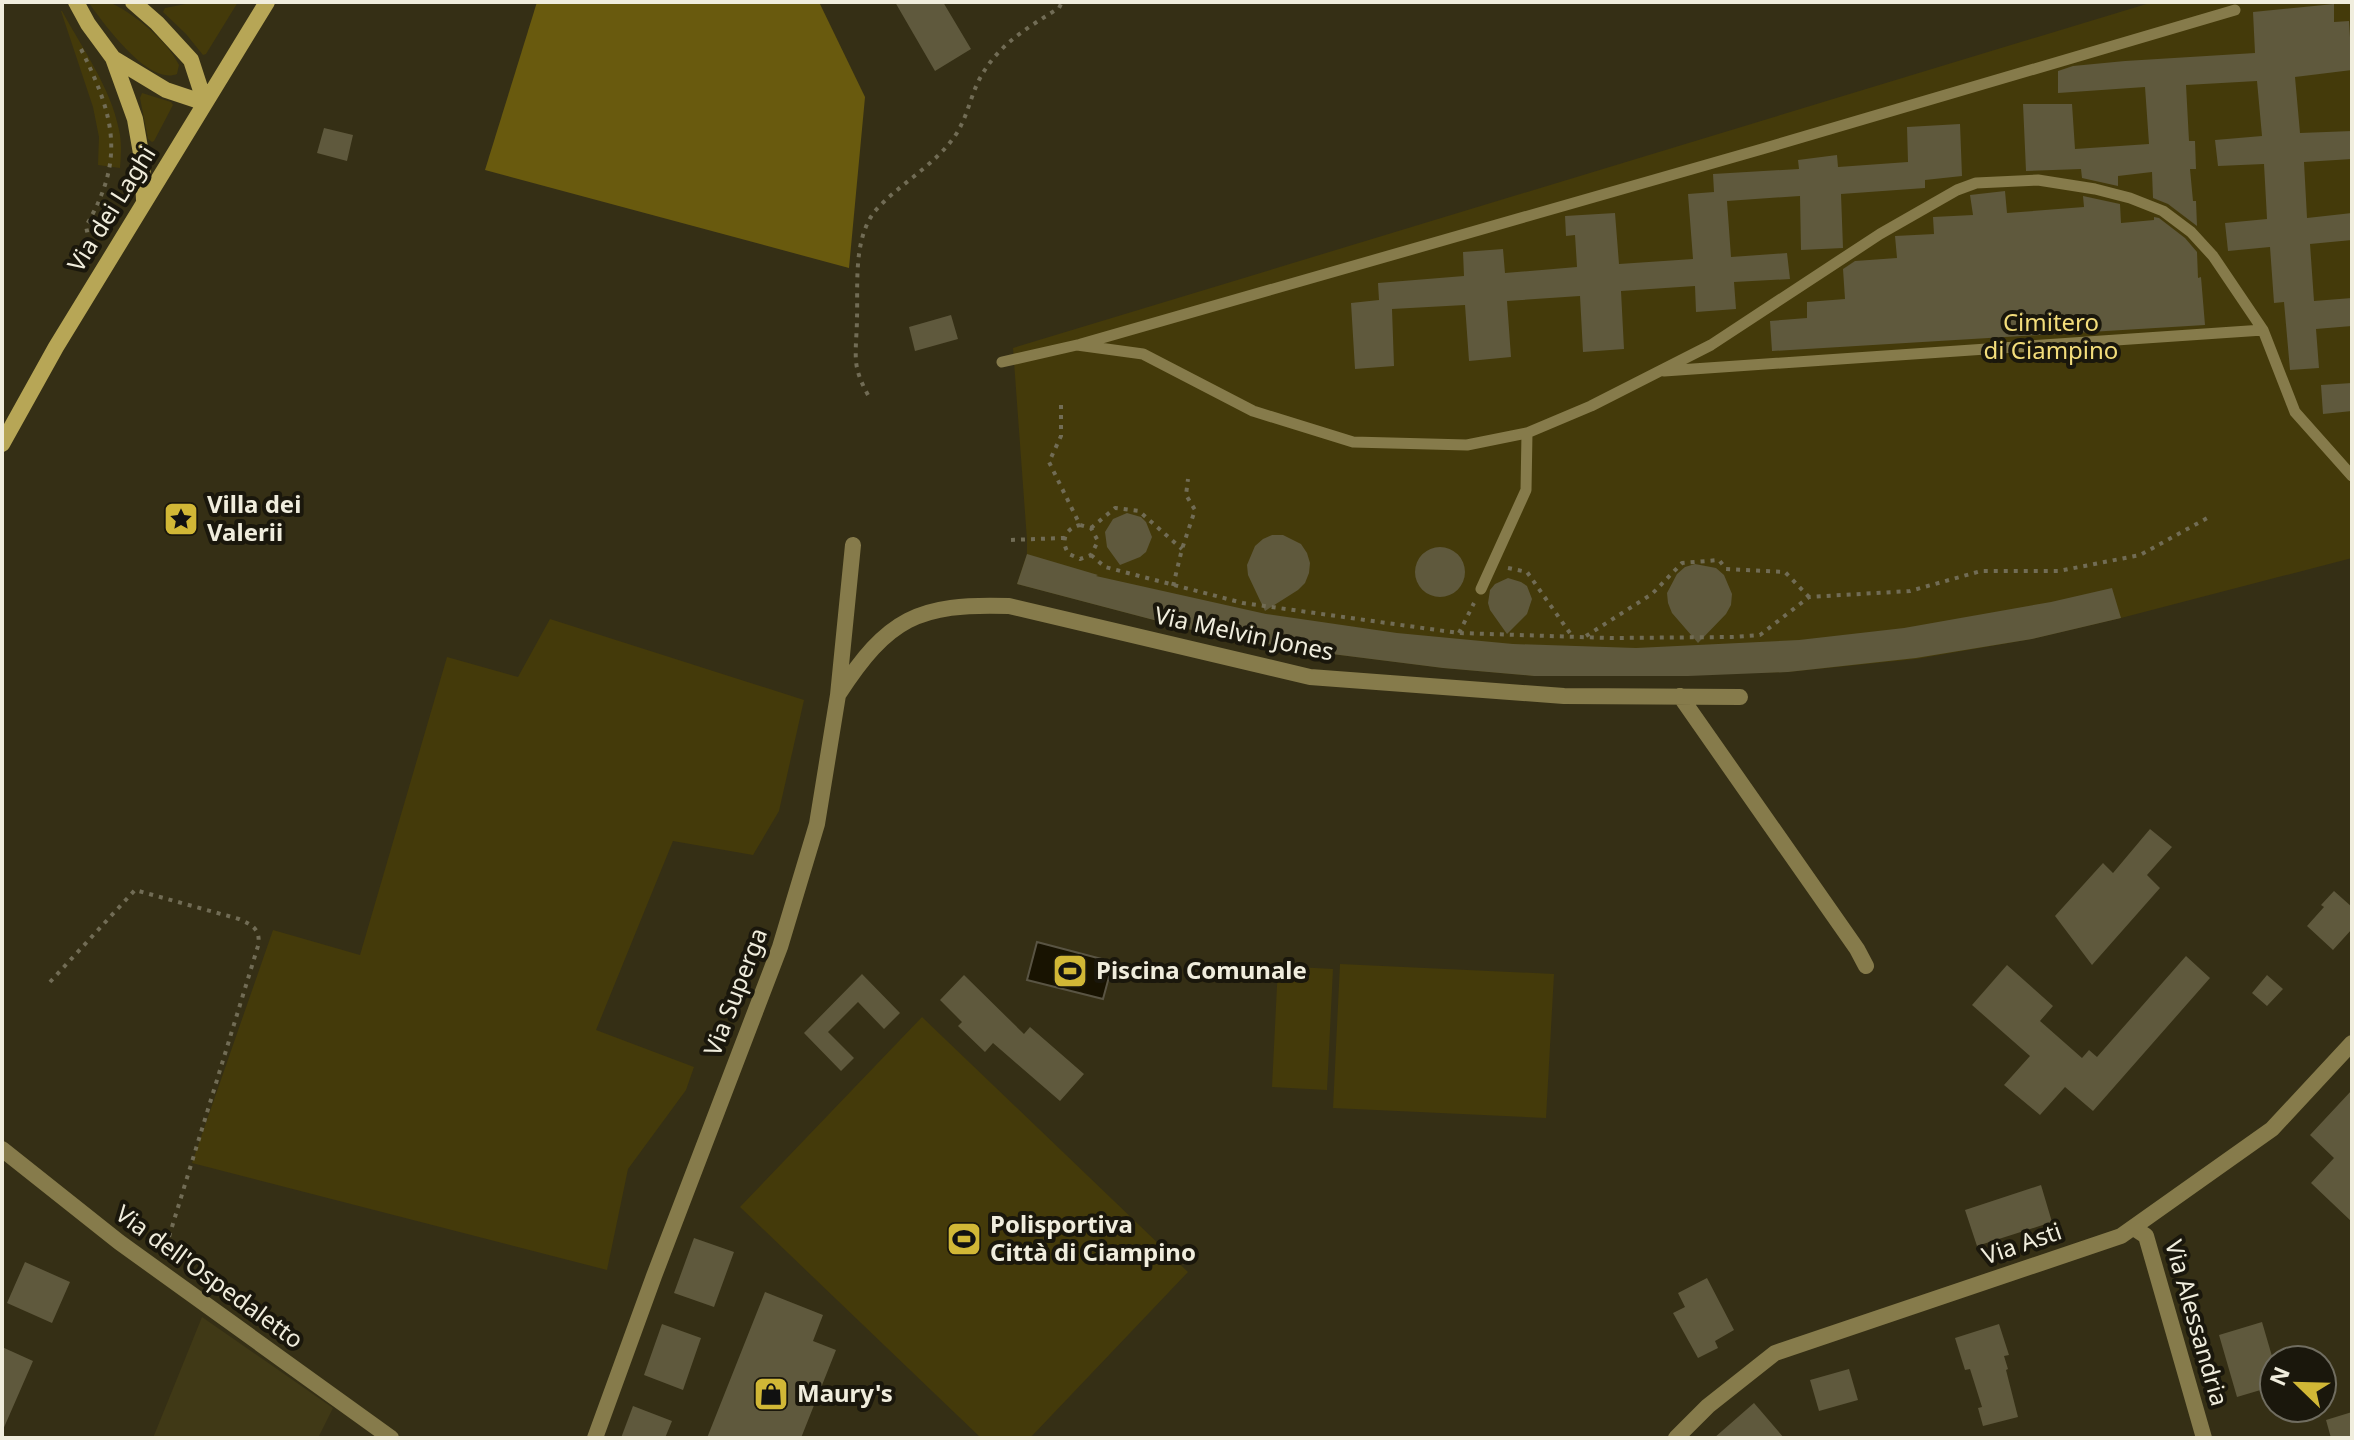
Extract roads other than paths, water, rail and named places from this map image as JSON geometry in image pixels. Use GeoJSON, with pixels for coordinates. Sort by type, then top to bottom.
{"type":"FeatureCollection","features":[{"type":"Feature","properties":{"kind":"main road"},"geometry":{"type":"LineString","coordinates":[[76,2],[113,58],[135,119],[144,169],[144,202]]}},
{"type":"Feature","properties":{"kind":"main road"},"geometry":{"type":"LineString","coordinates":[[133,2],[191,60],[205,103]]}},
{"type":"Feature","properties":{"kind":"main road","name":"Via dei Laghi"},"geometry":{"type":"LineString","coordinates":[[2,444],[56,347],[267,2]]}},
{"type":"Feature","properties":{"kind":"main road"},"geometry":{"type":"LineString","coordinates":[[113,58],[166,90],[205,103]]}},
{"type":"Feature","properties":{"kind":"street","name":"Via Superga"},"geometry":{"type":"LineString","coordinates":[[595,1438],[780,947],[817,824],[838,695],[853,545]]}},
{"type":"Feature","properties":{"kind":"street","name":"Via Melvin Jones"},"geometry":{"type":"LineString","coordinates":[[838,695],[874,646],[899,626],[923,613],[972,605],[1009,606],[1310,677],[1564,696],[1740,697]]}},
{"type":"Feature","properties":{"kind":"street"},"geometry":{"type":"LineString","coordinates":[[1680,696],[1866,966]]}},
{"type":"Feature","properties":{"kind":"street","name":"Via Asti"},"geometry":{"type":"LineString","coordinates":[[1676,1438],[1708,1406],[1775,1353],[2121,1236],[2272,1129],[2352,1043]]}},
{"type":"Feature","properties":{"kind":"street","name":"Via dell'Ospedaletto"},"geometry":{"type":"LineString","coordinates":[[2,1149],[119,1242],[391,1438]]}},
{"type":"Feature","properties":{"kind":"street","name":"Via Alessandria"},"geometry":{"type":"LineString","coordinates":[[2134,1228],[2146,1236],[2204,1438]]}},
{"type":"Feature","properties":{"kind":"lane"},"geometry":{"type":"LineString","coordinates":[[1002,362],[1077,345],[1746,154],[2235,10]]}},
{"type":"Feature","properties":{"kind":"lane"},"geometry":{"type":"LineString","coordinates":[[1077,345],[1143,354],[1253,411],[1353,442],[1467,445],[1527,433],[1591,406],[1711,345],[1939,199],[1976,183],[2038,180],[2130,198],[2163,211],[2191,232],[2263,330],[2295,412],[2352,476]]}},
{"type":"Feature","properties":{"kind":"lane"},"geometry":{"type":"LineString","coordinates":[[1660,371],[2263,330]]}},
{"type":"Feature","properties":{"kind":"lane"},"geometry":{"type":"LineString","coordinates":[[1481,589],[1526,490],[1527,433]]}},
{"type":"Feature","properties":{"kind":"place","name":"Villa dei Valerii"},"geometry":{"type":"Point","coordinates":[181,519]}},
{"type":"Feature","properties":{"kind":"place","name":"Piscina Comunale"},"geometry":{"type":"Point","coordinates":[1070,971]}},
{"type":"Feature","properties":{"kind":"place","name":"Polisportiva Città di Ciampino"},"geometry":{"type":"Point","coordinates":[964,1239]}},
{"type":"Feature","properties":{"kind":"place","name":"Maury's"},"geometry":{"type":"Point","coordinates":[771,1394]}},
{"type":"Feature","properties":{"kind":"park label","name":"Cimitero di Ciampino"},"geometry":{"type":"Point","coordinates":[2051,337]}}]}
